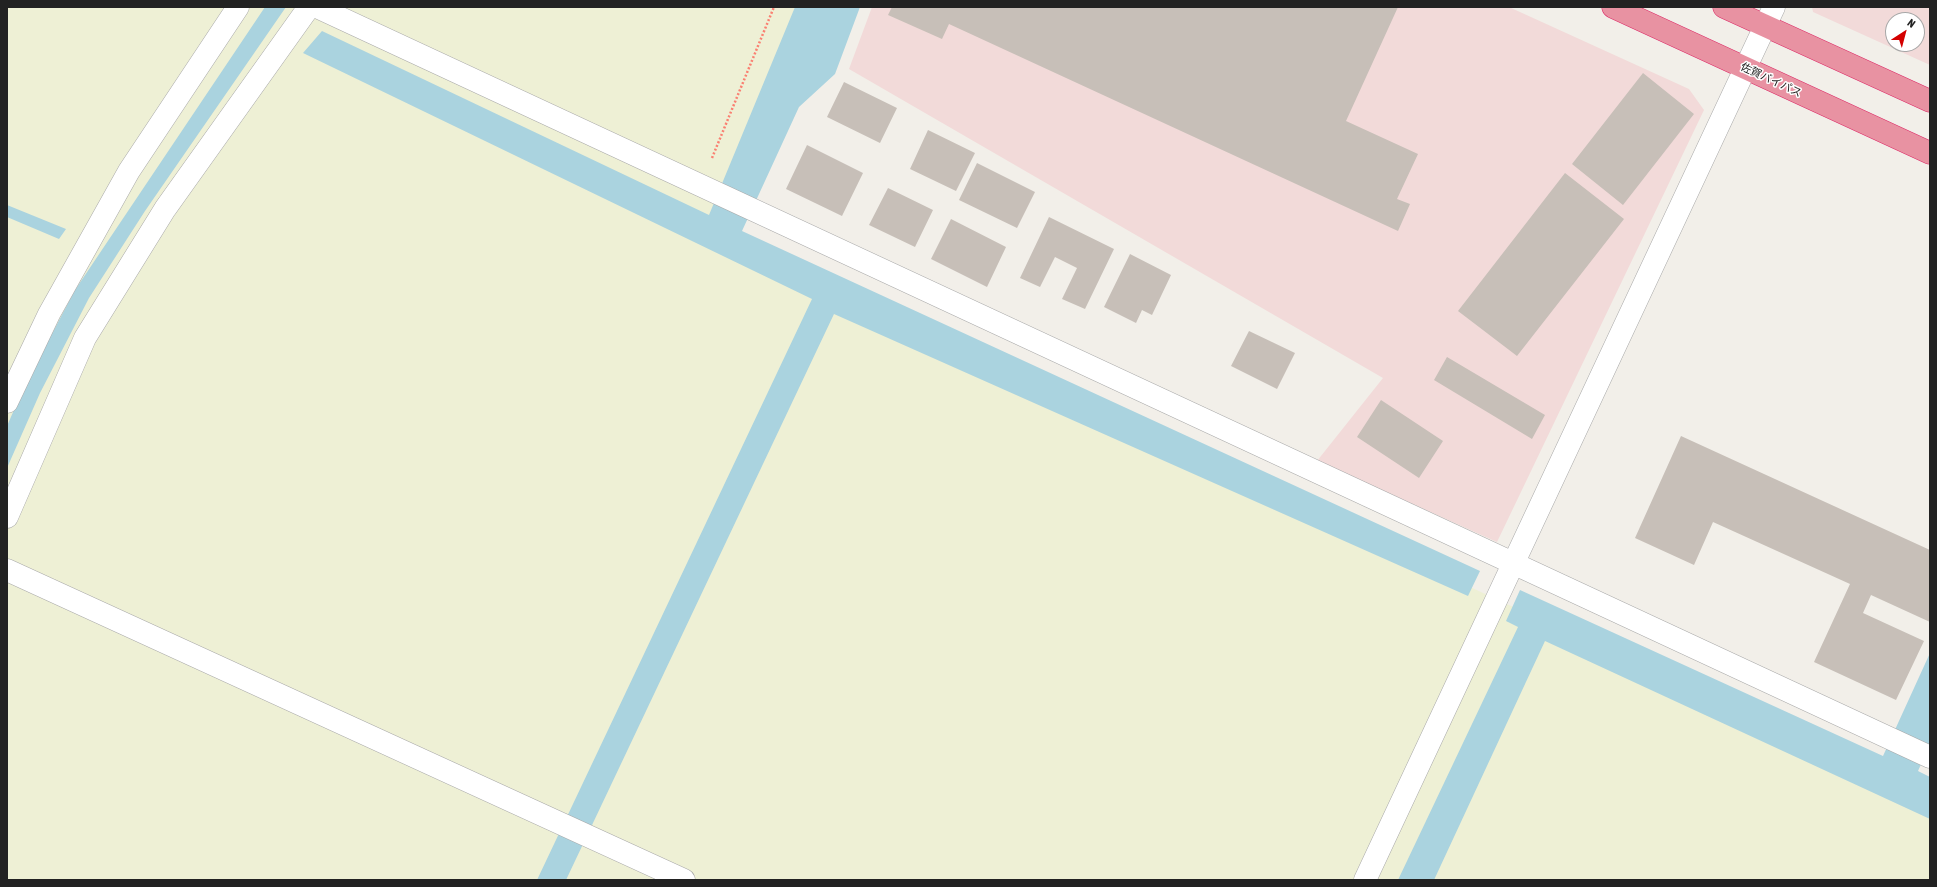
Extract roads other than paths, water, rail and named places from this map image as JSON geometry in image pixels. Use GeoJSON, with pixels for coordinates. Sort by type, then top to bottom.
{"type":"FeatureCollection","features":[{"type":"Feature","properties":{"kind":"highway","name":"佐賀バイパス"},"geometry":{"type":"LineString","coordinates":[[1613,7],[1930,153]]}},
{"type":"Feature","properties":{"kind":"highway"},"geometry":{"type":"LineString","coordinates":[[1724,7],[1770,16],[1930,102]]}},
{"type":"Feature","properties":{"kind":"street"},"geometry":{"type":"LineString","coordinates":[[7,402],[49,314],[129,172],[238,7]]}},
{"type":"Feature","properties":{"kind":"street"},"geometry":{"type":"LineString","coordinates":[[7,517],[85,338],[165,209],[309,7]]}},
{"type":"Feature","properties":{"kind":"street"},"geometry":{"type":"LineString","coordinates":[[317,7],[1930,757]]}},
{"type":"Feature","properties":{"kind":"street"},"geometry":{"type":"LineString","coordinates":[[1365,880],[1770,16]]}},
{"type":"Feature","properties":{"kind":"street"},"geometry":{"type":"LineString","coordinates":[[7,570],[684,880]]}},
{"type":"Feature","properties":{"kind":"water"},"geometry":{"type":"Polygon","coordinates":[[[265,7],[286,7],[145,211],[89,298],[40,393],[7,468],[7,426],[24,387],[75,290],[265,7]]]}},
{"type":"Feature","properties":{"kind":"water"},"geometry":{"type":"Polygon","coordinates":[[[795,7],[860,7],[835,74],[799,107],[742,231],[1480,571],[1468,596],[834,314],[566,880],[537,880],[812,299],[303,53],[322,31],[709,215],[795,7]]]}},
{"type":"Feature","properties":{"kind":"water"},"geometry":{"type":"Polygon","coordinates":[[[7,205],[66,229],[59,239],[7,217],[7,205]]]}},
{"type":"Feature","properties":{"kind":"water"},"geometry":{"type":"Polygon","coordinates":[[[1520,590],[1883,756],[1930,653],[1930,744],[1918,771],[1930,777],[1930,819],[1545,641],[1434,880],[1398,880],[1518,627],[1506,621],[1520,590]]]}}]}
